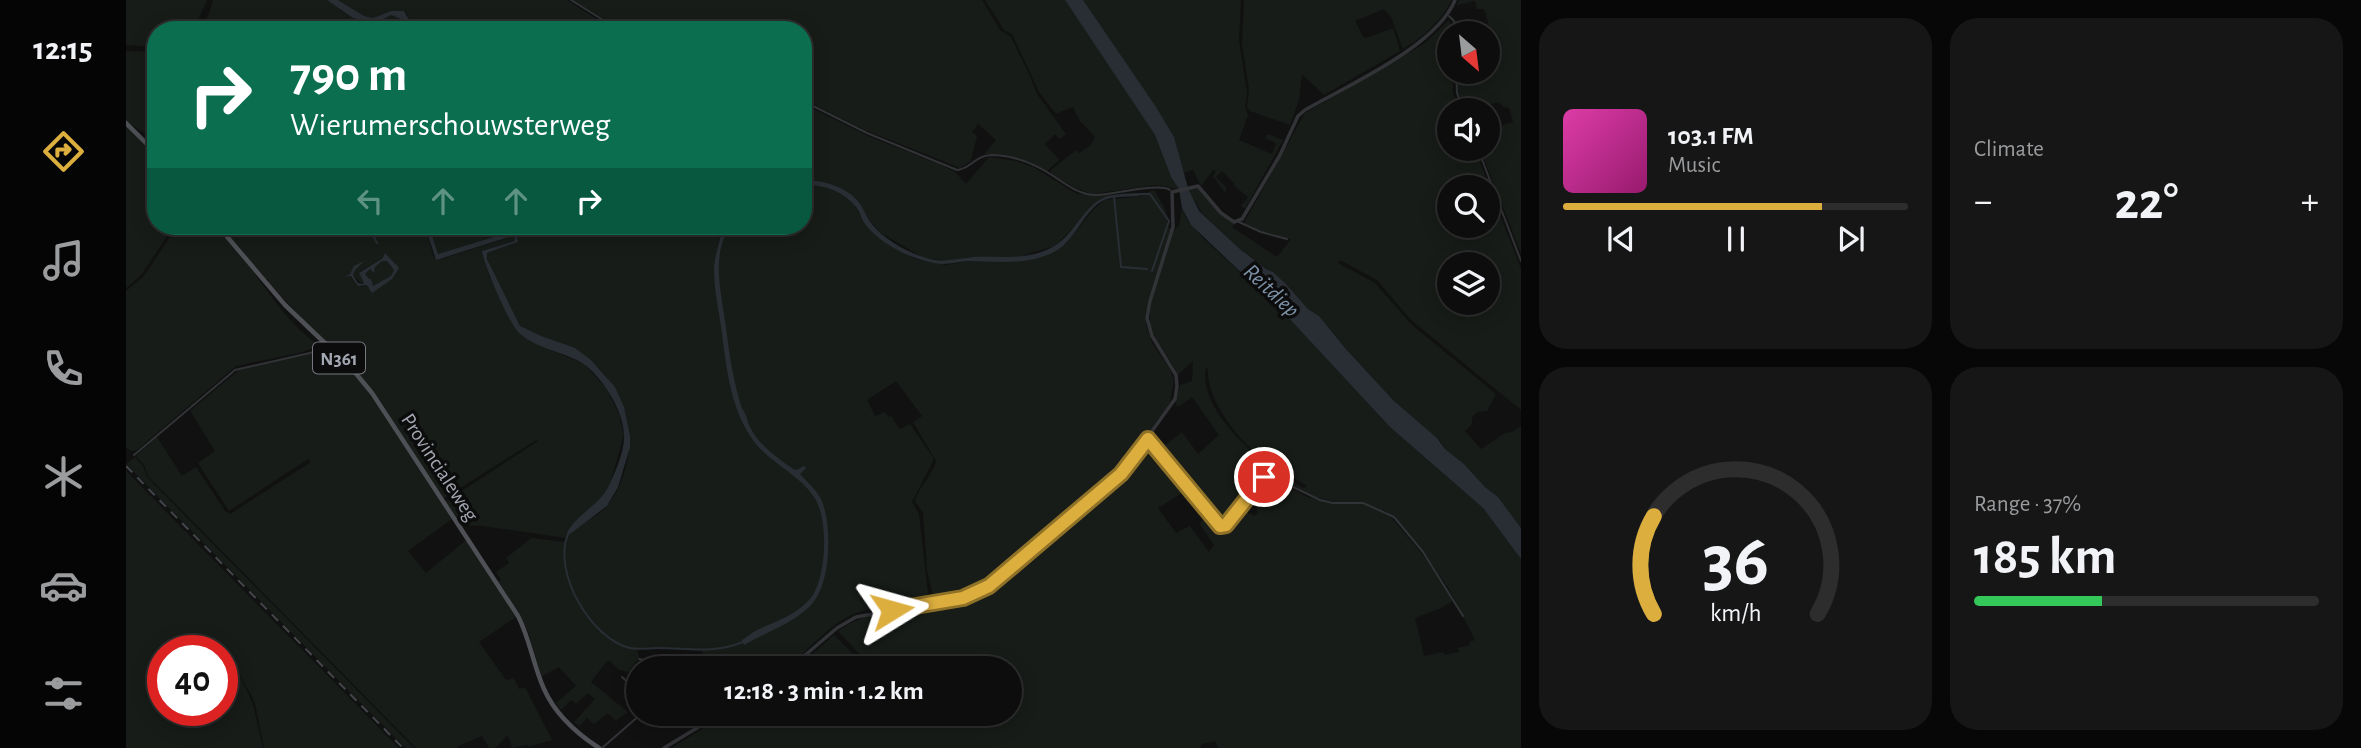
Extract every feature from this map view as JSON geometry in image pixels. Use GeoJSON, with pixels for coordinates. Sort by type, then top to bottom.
{"type":"FeatureCollection","features":[{"type":"Feature","properties":{"kind":"main road"},"geometry":{"type":"LineString","coordinates":[[126,123],[147,144]]}},
{"type":"Feature","properties":{"kind":"main road","name":"Provincialeweg"},"geometry":{"type":"LineString","coordinates":[[226,235],[285,305],[353,370],[372,393],[506,597],[524,629],[543,687],[552,704],[573,728],[599,748]]}},
{"type":"Feature","properties":{"kind":"street"},"geometry":{"type":"LineString","coordinates":[[571,0],[605,21]]}},
{"type":"Feature","properties":{"kind":"street"},"geometry":{"type":"LineString","coordinates":[[1238,221],[1244,217],[1269,175],[1298,116],[1417,45],[1440,26],[1455,0]]}},
{"type":"Feature","properties":{"kind":"street"},"geometry":{"type":"LineString","coordinates":[[1448,15],[1454,21]]}},
{"type":"Feature","properties":{"kind":"street"},"geometry":{"type":"LineString","coordinates":[[804,656],[837,628],[856,617],[957,599],[989,586],[1121,474],[1171,407],[1177,389],[1174,371],[1152,335],[1147,318],[1173,227],[1172,192],[1167,187],[1087,194],[1069,187],[1031,164],[1000,156],[980,156],[965,169],[957,170],[867,134],[812,106]]}},
{"type":"Feature","properties":{"kind":"street"},"geometry":{"type":"LineString","coordinates":[[1483,161],[1521,261]]}},
{"type":"Feature","properties":{"kind":"street"},"geometry":{"type":"LineString","coordinates":[[1172,192],[1197,186],[1202,188],[1231,221],[1238,221],[1261,232],[1287,239]]}},
{"type":"Feature","properties":{"kind":"street"},"geometry":{"type":"LineString","coordinates":[[134,455],[237,369],[314,352],[325,345]]}},
{"type":"Feature","properties":{"kind":"street"},"geometry":{"type":"LineString","coordinates":[[1148,439],[1220,526],[1226,525],[1268,475],[1320,500],[1363,503],[1386,512],[1402,526],[1423,552],[1463,616]]}},
{"type":"Feature","properties":{"kind":"street"},"geometry":{"type":"LineString","coordinates":[[622,677],[626,681]]}},
{"type":"Feature","properties":{"kind":"street"},"geometry":{"type":"LineString","coordinates":[[599,748],[626,726]]}},
{"type":"Feature","properties":{"kind":"street"},"geometry":{"type":"LineString","coordinates":[[664,748],[700,726]]}},
{"type":"Feature","properties":{"kind":"shaded area"},"geometry":{"type":"Polygon","coordinates":[[[126,0],[207,0],[198,21],[147,21],[147,46],[126,45],[126,0]]]}},
{"type":"Feature","properties":{"kind":"shaded area"},"geometry":{"type":"Polygon","coordinates":[[[213,0],[327,0],[353,18],[381,19],[391,15],[402,21],[205,21],[213,0]]]}},
{"type":"Feature","properties":{"kind":"shaded area"},"geometry":{"type":"Polygon","coordinates":[[[338,0],[567,0],[600,21],[410,21],[405,11],[391,11],[373,18],[364,16],[338,0]]]}},
{"type":"Feature","properties":{"kind":"shaded area"},"geometry":{"type":"Polygon","coordinates":[[[573,0],[982,0],[1000,30],[1011,37],[1037,94],[1066,134],[1060,139],[1055,134],[1045,144],[1059,160],[1047,171],[1017,158],[984,154],[996,140],[978,124],[972,132],[977,136],[971,161],[960,168],[863,129],[812,104],[812,21],[607,21],[573,0]]]}},
{"type":"Feature","properties":{"kind":"shaded area"},"geometry":{"type":"Polygon","coordinates":[[[985,0],[1065,0],[1155,135],[1171,177],[1179,189],[1156,185],[1092,194],[1051,174],[1051,170],[1076,150],[1079,153],[1091,145],[1095,137],[1080,121],[1073,107],[1056,114],[1039,92],[1012,34],[1004,30],[985,0]]]}},
{"type":"Feature","properties":{"kind":"shaded area"},"geometry":{"type":"Polygon","coordinates":[[[1083,0],[1241,0],[1239,40],[1248,115],[1239,140],[1272,154],[1276,143],[1265,138],[1268,134],[1283,140],[1245,209],[1241,206],[1248,197],[1234,186],[1222,171],[1216,177],[1226,187],[1225,193],[1213,176],[1216,171],[1213,170],[1201,186],[1193,170],[1183,173],[1168,127],[1083,0]]]}},
{"type":"Feature","properties":{"kind":"shaded area"},"geometry":{"type":"Polygon","coordinates":[[[1244,0],[1452,0],[1431,28],[1403,49],[1391,17],[1384,9],[1355,21],[1366,38],[1393,28],[1400,51],[1324,95],[1302,74],[1299,100],[1290,125],[1250,111],[1247,107],[1249,90],[1242,43],[1244,0]]]}},
{"type":"Feature","properties":{"kind":"shaded area"},"geometry":{"type":"Polygon","coordinates":[[[1459,0],[1521,0],[1521,253],[1500,200],[1500,175],[1490,175],[1485,161],[1500,161],[1500,126],[1513,122],[1509,108],[1503,107],[1500,98],[1460,98],[1457,91],[1457,84],[1500,84],[1500,21],[1487,21],[1484,9],[1477,9],[1475,1],[1457,5],[1459,0]]]}},
{"type":"Feature","properties":{"kind":"shaded area"},"geometry":{"type":"Polygon","coordinates":[[[1437,32],[1437,84],[1453,84],[1455,98],[1437,98],[1437,161],[1480,161],[1485,175],[1437,175],[1437,238],[1500,238],[1500,214],[1521,269],[1521,410],[1411,320],[1377,280],[1340,260],[1338,263],[1375,283],[1411,324],[1496,394],[1487,411],[1477,412],[1472,418],[1472,424],[1465,431],[1481,449],[1521,426],[1521,528],[1498,497],[1394,401],[1319,316],[1308,309],[1273,272],[1241,250],[1202,213],[1188,189],[1199,188],[1221,215],[1235,224],[1232,227],[1277,257],[1291,239],[1263,232],[1244,223],[1305,113],[1424,44],[1437,32]]]}},
{"type":"Feature","properties":{"kind":"shaded area"},"geometry":{"type":"Polygon","coordinates":[[[126,51],[147,52],[147,135],[126,121],[126,51]]]}},
{"type":"Feature","properties":{"kind":"shaded area"},"geometry":{"type":"Polygon","coordinates":[[[812,108],[870,137],[939,164],[955,172],[966,184],[989,157],[1033,167],[1077,194],[1112,195],[1101,199],[1055,246],[1018,257],[968,257],[949,261],[924,258],[881,233],[857,200],[834,185],[812,181],[812,108]]]}},
{"type":"Feature","properties":{"kind":"shaded area"},"geometry":{"type":"Polygon","coordinates":[[[126,125],[147,146],[147,235],[168,235],[141,275],[126,288],[126,125]]]}},
{"type":"Feature","properties":{"kind":"shaded area"},"geometry":{"type":"Polygon","coordinates":[[[812,185],[827,187],[842,194],[855,206],[864,223],[881,239],[915,259],[946,265],[971,261],[1019,261],[1046,254],[1066,244],[1104,200],[1135,197],[1154,190],[1166,212],[1167,227],[1171,228],[1146,313],[1146,325],[1152,343],[1170,369],[1174,380],[1170,403],[1122,468],[1010,566],[988,584],[977,589],[934,600],[927,570],[923,513],[915,501],[936,461],[913,422],[922,416],[896,381],[867,400],[875,416],[885,412],[900,429],[910,424],[934,459],[912,502],[919,514],[929,602],[876,607],[849,616],[800,656],[703,656],[700,650],[637,648],[639,656],[626,656],[626,672],[607,661],[591,682],[626,710],[626,714],[616,721],[608,713],[594,724],[587,718],[579,726],[574,722],[595,699],[588,693],[576,704],[571,700],[561,710],[556,703],[576,686],[559,667],[541,677],[528,631],[498,581],[501,580],[496,572],[509,563],[506,558],[531,538],[565,542],[566,538],[460,525],[445,502],[538,441],[443,499],[379,400],[268,282],[269,279],[266,280],[228,235],[428,235],[434,258],[441,259],[514,235],[515,241],[482,251],[489,276],[517,331],[530,341],[584,364],[606,388],[619,414],[624,435],[610,484],[600,501],[570,527],[570,534],[608,505],[624,473],[629,438],[622,404],[615,389],[591,361],[520,326],[495,278],[487,253],[518,242],[516,235],[720,235],[718,247],[723,235],[812,235],[812,185]],[[383,258],[359,273],[364,283],[353,275],[362,263],[346,277],[351,276],[361,287],[367,285],[371,290],[387,282],[397,268],[383,258]]]}},
{"type":"Feature","properties":{"kind":"shaded area"},"geometry":{"type":"Polygon","coordinates":[[[1182,209],[1188,221],[1203,238],[1285,314],[1390,427],[1483,508],[1521,559],[1521,748],[1218,748],[1215,741],[1202,744],[1200,748],[671,748],[707,726],[1022,726],[1022,656],[861,656],[838,631],[874,615],[955,602],[993,588],[1124,475],[1148,443],[1187,490],[1158,508],[1176,533],[1190,526],[1209,552],[1214,545],[1199,523],[1208,517],[1217,529],[1226,528],[1243,506],[1249,515],[1251,513],[1254,516],[1258,512],[1256,509],[1267,499],[1259,486],[1268,476],[1307,497],[1334,504],[1361,503],[1391,517],[1426,559],[1453,601],[1415,618],[1424,656],[1459,652],[1458,648],[1470,645],[1469,642],[1475,640],[1449,589],[1394,517],[1362,502],[1336,502],[1315,497],[1269,474],[1259,480],[1224,525],[1219,525],[1150,440],[1153,436],[1163,447],[1182,432],[1198,454],[1219,435],[1192,397],[1178,407],[1175,403],[1180,385],[1192,381],[1193,361],[1178,375],[1151,327],[1151,307],[1157,280],[1173,231],[1179,226],[1182,209]],[[1206,368],[1206,385],[1212,403],[1238,438],[1255,454],[1289,480],[1304,488],[1307,486],[1264,460],[1245,443],[1219,407],[1206,368]]]}},
{"type":"Feature","properties":{"kind":"shaded area"},"geometry":{"type":"Polygon","coordinates":[[[171,235],[223,235],[246,260],[284,312],[319,346],[299,353],[236,366],[137,450],[132,451],[126,448],[126,291],[144,276],[171,235]]]}},
{"type":"Feature","properties":{"kind":"shaded area"},"geometry":{"type":"Polygon","coordinates":[[[432,235],[502,235],[500,236],[438,254],[432,235]]]}},
{"type":"Feature","properties":{"kind":"shaded area"},"geometry":{"type":"Polygon","coordinates":[[[382,261],[387,261],[394,270],[391,276],[373,286],[365,274],[370,269],[374,273],[375,267],[382,261]]]}},
{"type":"Feature","properties":{"kind":"shaded area"},"geometry":{"type":"Polygon","coordinates":[[[327,349],[365,386],[452,519],[408,551],[426,573],[466,540],[516,617],[479,642],[506,680],[514,678],[519,689],[525,687],[552,740],[528,747],[512,748],[508,735],[495,748],[489,748],[482,736],[458,748],[416,748],[148,476],[144,465],[136,456],[157,437],[182,476],[196,467],[225,511],[230,514],[311,462],[308,459],[229,511],[198,463],[215,451],[190,411],[239,370],[327,349]]]}},
{"type":"Feature","properties":{"kind":"shaded area"},"geometry":{"type":"Polygon","coordinates":[[[135,457],[143,466],[147,477],[414,748],[405,748],[126,464],[135,457]]]}},
{"type":"Feature","properties":{"kind":"shaded area"},"geometry":{"type":"Polygon","coordinates":[[[126,471],[399,748],[264,748],[255,703],[238,671],[238,635],[147,635],[147,726],[238,726],[238,671],[253,704],[263,748],[126,748],[126,471]]]}},
{"type":"Feature","properties":{"kind":"shaded area"},"geometry":{"type":"Polygon","coordinates":[[[834,635],[855,656],[810,656],[834,635]]]}},
{"type":"Feature","properties":{"kind":"water"},"geometry":{"type":"Polygon","coordinates":[[[327,0],[338,0],[364,16],[373,18],[391,11],[404,11],[410,21],[391,15],[380,21],[353,18],[327,0]]]}},
{"type":"Feature","properties":{"kind":"water","name":"Reitdiep"},"geometry":{"type":"Polygon","coordinates":[[[1065,0],[1083,0],[1156,107],[1174,137],[1188,188],[1199,211],[1241,250],[1285,283],[1308,309],[1319,316],[1394,401],[1498,497],[1521,528],[1521,559],[1483,508],[1390,427],[1285,314],[1191,225],[1182,208],[1179,189],[1171,177],[1155,135],[1065,0]]]}},
{"type":"Feature","properties":{"kind":"water"},"geometry":{"type":"Polygon","coordinates":[[[812,181],[846,191],[857,200],[871,223],[892,242],[927,258],[940,260],[1016,257],[1046,250],[1062,240],[1101,199],[1119,194],[1138,193],[1139,196],[1115,197],[1100,202],[1064,245],[1032,260],[939,264],[916,258],[887,244],[871,231],[850,200],[838,192],[812,186],[812,181]]]}},
{"type":"Feature","properties":{"kind":"water"},"geometry":{"type":"Polygon","coordinates":[[[428,235],[432,235],[438,254],[508,235],[509,237],[436,260],[428,235]]]}},
{"type":"Feature","properties":{"kind":"water"},"geometry":{"type":"Polygon","coordinates":[[[514,235],[516,235],[518,242],[487,253],[487,259],[520,326],[575,348],[591,360],[615,387],[624,407],[630,436],[630,447],[618,487],[607,506],[570,534],[567,533],[571,526],[602,496],[611,481],[623,446],[623,426],[616,405],[597,376],[582,363],[526,338],[509,318],[482,251],[515,241],[514,235]]]}},
{"type":"Feature","properties":{"kind":"water"},"geometry":{"type":"Polygon","coordinates":[[[721,235],[726,235],[720,251],[720,289],[732,369],[742,409],[751,429],[764,446],[793,469],[804,466],[806,468],[800,474],[821,500],[828,528],[828,558],[822,587],[816,598],[809,607],[786,624],[744,645],[742,640],[753,632],[791,614],[810,599],[820,578],[824,533],[819,507],[814,497],[756,444],[742,422],[727,368],[715,283],[715,263],[721,235]]]}},
{"type":"Feature","properties":{"kind":"water"},"geometry":{"type":"Polygon","coordinates":[[[385,253],[399,268],[392,279],[372,293],[367,285],[358,286],[351,276],[345,277],[354,266],[364,261],[353,275],[358,283],[364,283],[359,273],[383,258],[385,253]],[[382,261],[375,267],[374,273],[370,269],[365,274],[371,279],[373,286],[391,276],[394,270],[387,261],[382,261]]]}},
{"type":"Feature","properties":{"kind":"waterway"},"geometry":{"type":"LineString","coordinates":[[1139,194],[1150,194],[1169,221],[1152,271]]}},
{"type":"Feature","properties":{"kind":"waterway"},"geometry":{"type":"LineString","coordinates":[[1114,197],[1121,267],[1147,269]]}},
{"type":"Feature","properties":{"kind":"waterway"},"geometry":{"type":"LineString","coordinates":[[373,235],[377,243]]}},
{"type":"Feature","properties":{"kind":"waterway"},"geometry":{"type":"LineString","coordinates":[[568,534],[564,549],[570,584],[589,618],[615,642],[633,649],[700,650],[743,642]]}},
{"type":"Feature","properties":{"kind":"railway"},"geometry":{"type":"LineString","coordinates":[[126,466],[403,748]]}},
{"type":"Feature","properties":{"kind":"route"},"geometry":{"type":"LineString","coordinates":[[892,610],[963,598],[989,586],[1121,474],[1148,439],[1220,526],[1226,525],[1264,477]]}}]}
